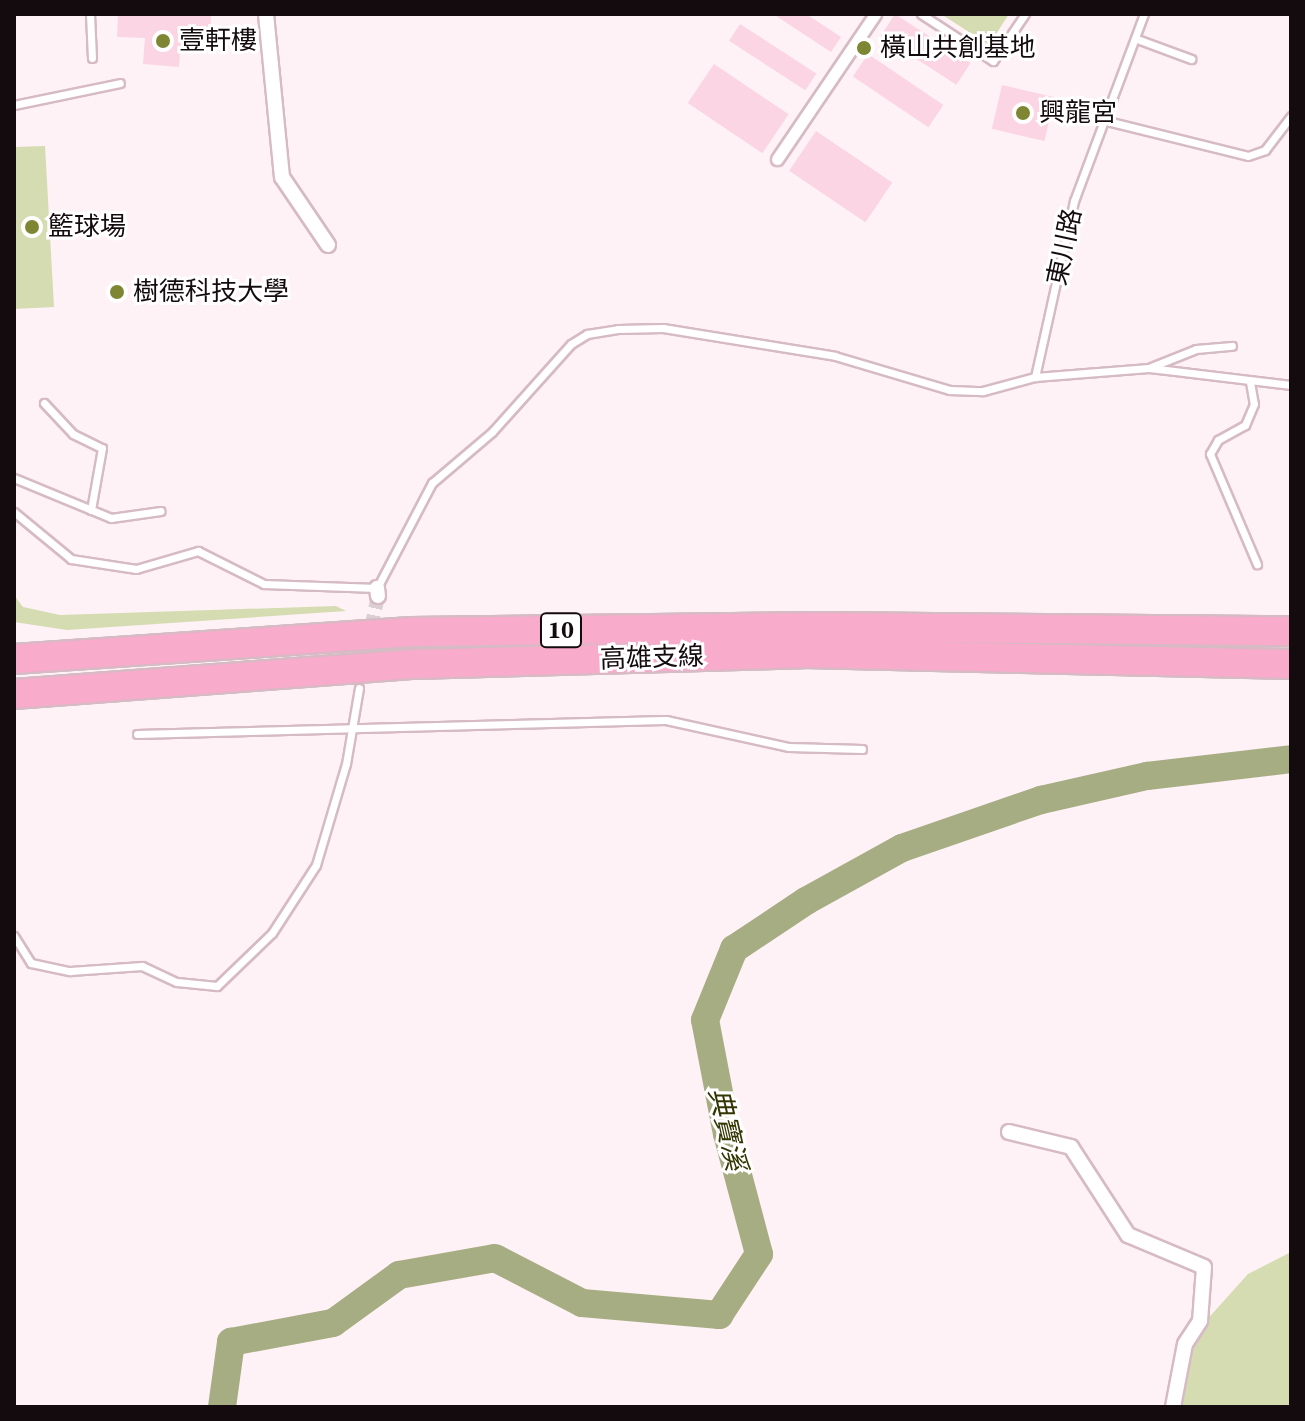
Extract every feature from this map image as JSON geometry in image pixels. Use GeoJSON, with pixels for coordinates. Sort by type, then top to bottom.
{"type":"FeatureCollection","features":[{"type":"Feature","properties":{"kind":"highway","name":"高雄支線"},"geometry":{"type":"LineString","coordinates":[[14,659],[411,632],[1291,631]]}},
{"type":"Feature","properties":{"kind":"highway","name":"高雄支線"},"geometry":{"type":"LineString","coordinates":[[14,694],[415,664],[804,653],[1291,664]]}},
{"type":"Feature","properties":{"kind":"street"},"geometry":{"type":"LineString","coordinates":[[266,14],[282,177],[328,245]]}},
{"type":"Feature","properties":{"kind":"street"},"geometry":{"type":"LineString","coordinates":[[777,159],[875,14]]}},
{"type":"Feature","properties":{"kind":"street"},"geometry":{"type":"LineString","coordinates":[[1009,1132],[1071,1147],[1128,1235],[1204,1267],[1200,1321],[1185,1344],[1173,1407]]}},
{"type":"Feature","properties":{"kind":"lane"},"geometry":{"type":"LineString","coordinates":[[90,14],[92,58]]}},
{"type":"Feature","properties":{"kind":"lane"},"geometry":{"type":"LineString","coordinates":[[921,14],[993,61],[1025,14]]}},
{"type":"Feature","properties":{"kind":"lane","name":"東川路"},"geometry":{"type":"LineString","coordinates":[[1035,377],[1074,201],[1107,121],[1144,14]]}},
{"type":"Feature","properties":{"kind":"lane"},"geometry":{"type":"LineString","coordinates":[[1137,39],[1191,59]]}},
{"type":"Feature","properties":{"kind":"lane"},"geometry":{"type":"LineString","coordinates":[[14,105],[120,83]]}},
{"type":"Feature","properties":{"kind":"lane"},"geometry":{"type":"LineString","coordinates":[[1107,121],[1248,156],[1265,150],[1291,116]]}},
{"type":"Feature","properties":{"kind":"lane"},"geometry":{"type":"LineString","coordinates":[[14,512],[71,559],[136,569],[198,551],[264,584],[377,592],[432,483],[492,432],[553,359],[587,334],[663,328],[847,359],[950,390],[983,391],[1035,377],[1149,368],[1291,385]]}},
{"type":"Feature","properties":{"kind":"lane"},"geometry":{"type":"LineString","coordinates":[[1149,368],[1196,349],[1232,346]]}},
{"type":"Feature","properties":{"kind":"lane"},"geometry":{"type":"LineString","coordinates":[[1250,382],[1254,404],[1245,425],[1218,440],[1210,454],[1257,564]]}},
{"type":"Feature","properties":{"kind":"lane"},"geometry":{"type":"LineString","coordinates":[[44,403],[73,434],[102,448],[91,510]]}},
{"type":"Feature","properties":{"kind":"lane"},"geometry":{"type":"LineString","coordinates":[[14,478],[111,518],[161,511]]}},
{"type":"Feature","properties":{"kind":"lane"},"geometry":{"type":"LineString","coordinates":[[14,936],[31,963],[70,971],[142,966],[177,982],[217,986],[272,933],[316,865],[346,764],[359,688]]}},
{"type":"Feature","properties":{"kind":"lane"},"geometry":{"type":"LineString","coordinates":[[137,734],[666,720],[789,747],[862,749]]}},
{"type":"Feature","properties":{"kind":"green space"},"geometry":{"type":"Polygon","coordinates":[[[941,14],[1009,14],[989,45],[941,14]]]}},
{"type":"Feature","properties":{"kind":"green space","name":"籃球場"},"geometry":{"type":"Polygon","coordinates":[[[45,146],[54,307],[14,309],[14,147],[45,146]]]}},
{"type":"Feature","properties":{"kind":"green space"},"geometry":{"type":"Polygon","coordinates":[[[14,595],[23,607],[60,615],[336,606],[346,611],[67,630],[14,622],[14,595]]]}},
{"type":"Feature","properties":{"kind":"green space"},"geometry":{"type":"Polygon","coordinates":[[[1291,1252],[1291,1407],[1171,1407],[1203,1324],[1248,1274],[1291,1252]]]}},
{"type":"Feature","properties":{"kind":"building","name":"壹軒樓"},"geometry":{"type":"Polygon","coordinates":[[[118,14],[211,14],[210,42],[181,40],[179,67],[143,64],[145,38],[117,37],[118,14]]]}},
{"type":"Feature","properties":{"kind":"building"},"geometry":{"type":"Polygon","coordinates":[[[773,14],[806,14],[841,37],[831,52],[773,14]]]}},
{"type":"Feature","properties":{"kind":"building"},"geometry":{"type":"Polygon","coordinates":[[[895,14],[970,63],[956,85],[881,36],[895,14]]]}},
{"type":"Feature","properties":{"kind":"building"},"geometry":{"type":"Polygon","coordinates":[[[740,24],[816,74],[805,90],[729,41],[740,24]]]}},
{"type":"Feature","properties":{"kind":"building"},"geometry":{"type":"Polygon","coordinates":[[[868,54],[943,105],[928,127],[853,76],[868,54]]]}},
{"type":"Feature","properties":{"kind":"building"},"geometry":{"type":"Polygon","coordinates":[[[714,64],[789,114],[762,153],[688,103],[714,64]]]}},
{"type":"Feature","properties":{"kind":"building","name":"興龍宮"},"geometry":{"type":"Polygon","coordinates":[[[1002,85],[1055,97],[1044,141],[992,129],[1002,85]]]}},
{"type":"Feature","properties":{"kind":"building"},"geometry":{"type":"Polygon","coordinates":[[[816,131],[892,182],[865,222],[789,171],[816,131]]]}},
{"type":"Feature","properties":{"kind":"waterway","name":"典寶溪"},"geometry":{"type":"LineString","coordinates":[[222,1407],[231,1342],[333,1323],[399,1275],[495,1258],[582,1303],[719,1315],[759,1254],[727,1134],[705,1020],[734,949],[806,901],[902,848],[1041,800],[1147,776],[1291,759]]}},
{"type":"Feature","properties":{"kind":"tunnel"},"geometry":{"type":"LineString","coordinates":[[362,670],[378,596]]}},
{"type":"Feature","properties":{"kind":"place","name":"壹軒樓"},"geometry":{"type":"Point","coordinates":[163,41]}},
{"type":"Feature","properties":{"kind":"place","name":"橫山共創基地"},"geometry":{"type":"Point","coordinates":[864,48]}},
{"type":"Feature","properties":{"kind":"place","name":"興龍宮"},"geometry":{"type":"Point","coordinates":[1023,113]}},
{"type":"Feature","properties":{"kind":"place","name":"籃球場"},"geometry":{"type":"Point","coordinates":[32,227]}},
{"type":"Feature","properties":{"kind":"place","name":"樹德科技大學"},"geometry":{"type":"Point","coordinates":[117,292]}}]}
